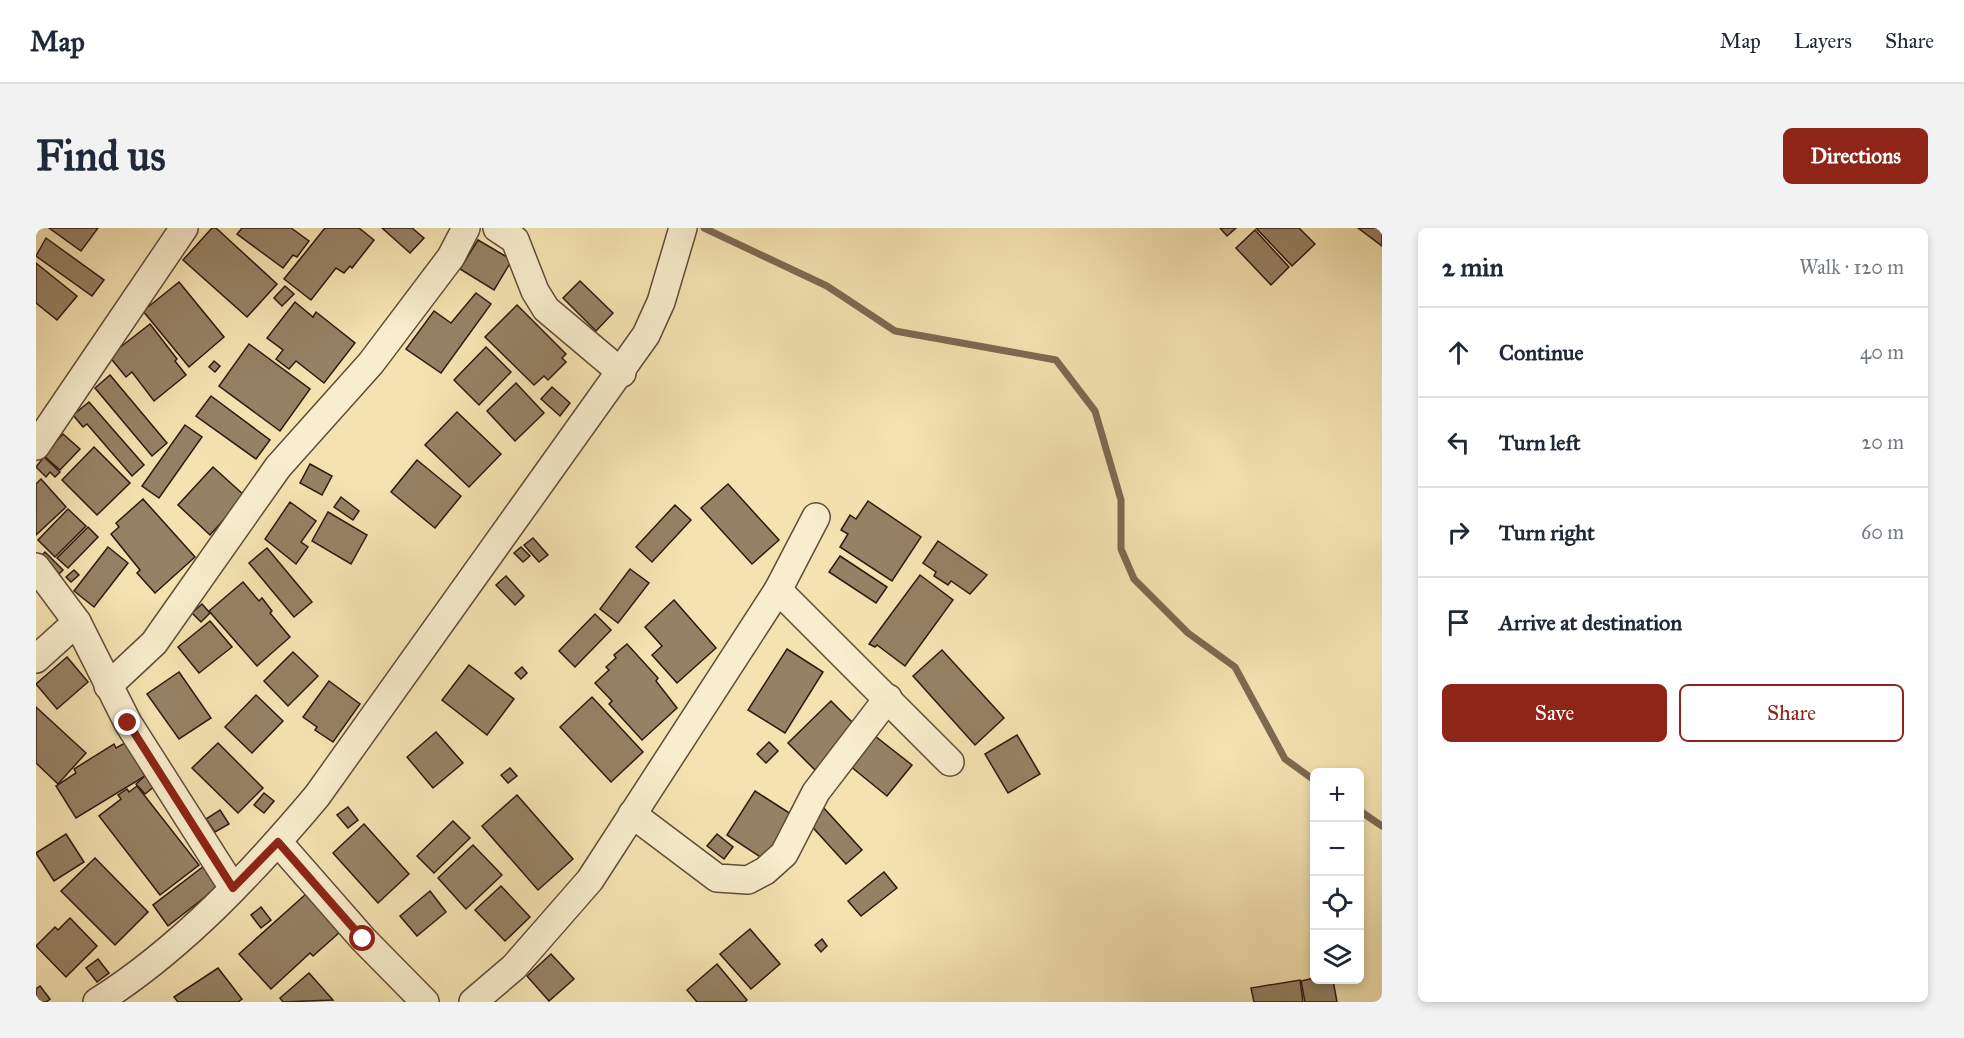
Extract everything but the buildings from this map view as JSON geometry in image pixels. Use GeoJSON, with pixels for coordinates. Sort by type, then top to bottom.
{"type":"FeatureCollection","features":[{"type":"Feature","properties":{"kind":"street"},"geometry":{"type":"LineString","coordinates":[[36,447],[184,228]]}},
{"type":"Feature","properties":{"kind":"street"},"geometry":{"type":"LineString","coordinates":[[108,686],[154,643],[278,467],[371,363],[451,257],[466,228]]}},
{"type":"Feature","properties":{"kind":"street"},"geometry":{"type":"LineString","coordinates":[[497,228],[515,240],[535,291],[546,309],[622,373]]}},
{"type":"Feature","properties":{"kind":"street"},"geometry":{"type":"LineString","coordinates":[[99,1001],[178,939],[233,888],[278,842],[317,796],[622,373],[646,335],[661,302],[682,231]]}},
{"type":"Feature","properties":{"kind":"street"},"geometry":{"type":"LineString","coordinates":[[473,1002],[514,967],[590,880],[778,590],[816,517]]}},
{"type":"Feature","properties":{"kind":"street"},"geometry":{"type":"LineString","coordinates":[[36,567],[77,622],[108,686],[141,745],[233,888]]}},
{"type":"Feature","properties":{"kind":"street"},"geometry":{"type":"LineString","coordinates":[[778,590],[950,762]]}},
{"type":"Feature","properties":{"kind":"street"},"geometry":{"type":"LineString","coordinates":[[36,659],[77,622]]}},
{"type":"Feature","properties":{"kind":"street"},"geometry":{"type":"LineString","coordinates":[[632,814],[717,878],[748,880],[765,871],[784,854],[816,792],[888,698]]}},
{"type":"Feature","properties":{"kind":"street"},"geometry":{"type":"LineString","coordinates":[[278,842],[363,939],[425,1002]]}},
{"type":"Feature","properties":{"kind":"waterway"},"geometry":{"type":"LineString","coordinates":[[704,228],[827,286],[895,331],[1056,360],[1095,411],[1121,500],[1121,549],[1134,579],[1188,633],[1235,667],[1285,759],[1310,777]]}},
{"type":"Feature","properties":{"kind":"waterway"},"geometry":{"type":"LineString","coordinates":[[1364,814],[1382,826]]}},
{"type":"Feature","properties":{"kind":"route"},"geometry":{"type":"LineString","coordinates":[[128,723],[233,888],[278,842],[363,939]]}}]}
